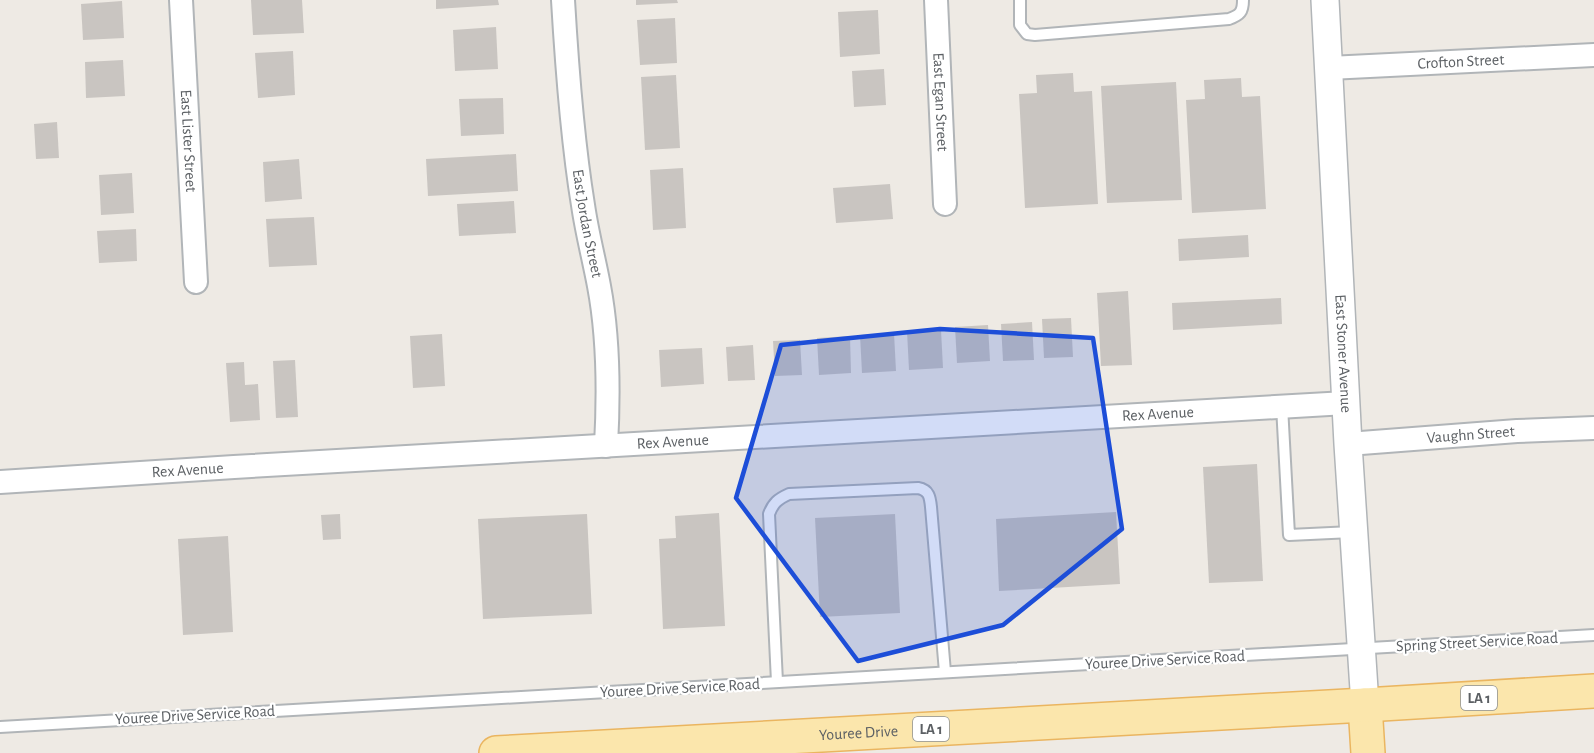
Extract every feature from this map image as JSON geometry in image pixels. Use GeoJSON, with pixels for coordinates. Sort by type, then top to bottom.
{"type":"FeatureCollection","features":[{"type":"Feature","properties":{"kind":"main road","name":"LA 1"},"geometry":{"type":"LineString","coordinates":[[1365,705],[1594,691]]}},
{"type":"Feature","properties":{"kind":"main road","name":"Youree Drive"},"geometry":{"type":"LineString","coordinates":[[496,753],[1365,705]]}},
{"type":"Feature","properties":{"kind":"main road"},"geometry":{"type":"LineString","coordinates":[[1365,705],[1368,753]]}},
{"type":"Feature","properties":{"kind":"street","name":"East Lister Street"},"geometry":{"type":"LineString","coordinates":[[181,0],[196,282]]}},
{"type":"Feature","properties":{"kind":"street","name":"East Jordan Street"},"geometry":{"type":"LineString","coordinates":[[563,0],[578,174],[600,288],[606,338],[609,394],[606,446]]}},
{"type":"Feature","properties":{"kind":"street","name":"East Egan Street"},"geometry":{"type":"LineString","coordinates":[[936,0],[945,204]]}},
{"type":"Feature","properties":{"kind":"street","name":"East Stoner Avenue"},"geometry":{"type":"LineString","coordinates":[[1325,0],[1348,444],[1365,705]]}},
{"type":"Feature","properties":{"kind":"street","name":"Crofton Street"},"geometry":{"type":"LineString","coordinates":[[1329,68],[1594,55]]}},
{"type":"Feature","properties":{"kind":"street","name":"Rex Avenue"},"geometry":{"type":"LineString","coordinates":[[0,482],[1346,403]]}},
{"type":"Feature","properties":{"kind":"street","name":"Vaughn Street"},"geometry":{"type":"LineString","coordinates":[[1348,444],[1517,431],[1594,428]]}},
{"type":"Feature","properties":{"kind":"lane"},"geometry":{"type":"LineString","coordinates":[[1020,0],[1020,25],[1027,34],[1035,35],[1229,19],[1239,15],[1243,9],[1243,0]]}},
{"type":"Feature","properties":{"kind":"lane"},"geometry":{"type":"LineString","coordinates":[[1282,406],[1289,535],[1354,532]]}},
{"type":"Feature","properties":{"kind":"lane"},"geometry":{"type":"LineString","coordinates":[[777,682],[769,514],[772,506],[789,494],[918,488],[928,492],[945,672]]}},
{"type":"Feature","properties":{"kind":"lane","name":"Spring Street Service Road"},"geometry":{"type":"LineString","coordinates":[[1360,649],[1594,635]]}},
{"type":"Feature","properties":{"kind":"lane","name":"Youree Drive Service Road"},"geometry":{"type":"LineString","coordinates":[[0,727],[1360,649]]}},
{"type":"Feature","properties":{"kind":"highlighted area"},"geometry":{"type":"Polygon","coordinates":[[[940,329],[1093,338],[1122,529],[1003,625],[858,661],[736,498],[781,345],[940,329]]]}},
{"type":"Feature","properties":{"kind":"building"},"geometry":{"type":"Polygon","coordinates":[[[251,0],[302,0],[304,33],[253,35],[251,0]]]}},
{"type":"Feature","properties":{"kind":"building"},"geometry":{"type":"Polygon","coordinates":[[[436,0],[498,0],[499,5],[436,9],[436,0]]]}},
{"type":"Feature","properties":{"kind":"building"},"geometry":{"type":"Polygon","coordinates":[[[636,0],[677,0],[678,3],[636,5],[636,0]]]}},
{"type":"Feature","properties":{"kind":"building"},"geometry":{"type":"Polygon","coordinates":[[[122,1],[124,38],[83,40],[81,4],[122,1]]]}},
{"type":"Feature","properties":{"kind":"building"},"geometry":{"type":"Polygon","coordinates":[[[878,10],[880,54],[840,57],[838,12],[878,10]]]}},
{"type":"Feature","properties":{"kind":"building"},"geometry":{"type":"Polygon","coordinates":[[[675,18],[677,63],[640,65],[637,20],[675,18]]]}},
{"type":"Feature","properties":{"kind":"building"},"geometry":{"type":"Polygon","coordinates":[[[496,27],[498,69],[455,71],[453,30],[496,27]]]}},
{"type":"Feature","properties":{"kind":"building"},"geometry":{"type":"Polygon","coordinates":[[[293,51],[295,95],[258,98],[255,53],[293,51]]]}},
{"type":"Feature","properties":{"kind":"building"},"geometry":{"type":"Polygon","coordinates":[[[123,60],[125,96],[86,98],[85,62],[123,60]]]}},
{"type":"Feature","properties":{"kind":"building"},"geometry":{"type":"Polygon","coordinates":[[[884,69],[886,105],[854,107],[852,71],[884,69]]]}},
{"type":"Feature","properties":{"kind":"building"},"geometry":{"type":"Polygon","coordinates":[[[1073,73],[1074,92],[1092,91],[1098,204],[1025,208],[1019,94],[1037,93],[1036,75],[1073,73]]]}},
{"type":"Feature","properties":{"kind":"building"},"geometry":{"type":"Polygon","coordinates":[[[676,75],[680,148],[645,150],[641,77],[676,75]]]}},
{"type":"Feature","properties":{"kind":"building"},"geometry":{"type":"Polygon","coordinates":[[[1241,78],[1242,97],[1260,96],[1266,209],[1192,213],[1186,100],[1205,99],[1204,80],[1241,78]]]}},
{"type":"Feature","properties":{"kind":"building"},"geometry":{"type":"Polygon","coordinates":[[[1176,82],[1182,200],[1107,203],[1101,86],[1176,82]]]}},
{"type":"Feature","properties":{"kind":"building"},"geometry":{"type":"Polygon","coordinates":[[[503,98],[504,134],[461,136],[459,99],[503,98]]]}},
{"type":"Feature","properties":{"kind":"building"},"geometry":{"type":"Polygon","coordinates":[[[57,122],[59,158],[36,159],[34,124],[57,122]]]}},
{"type":"Feature","properties":{"kind":"building"},"geometry":{"type":"Polygon","coordinates":[[[516,154],[518,191],[428,196],[426,159],[516,154]]]}},
{"type":"Feature","properties":{"kind":"building"},"geometry":{"type":"Polygon","coordinates":[[[299,159],[302,199],[265,202],[263,162],[299,159]]]}},
{"type":"Feature","properties":{"kind":"building"},"geometry":{"type":"Polygon","coordinates":[[[683,168],[686,228],[653,230],[650,170],[683,168]]]}},
{"type":"Feature","properties":{"kind":"building"},"geometry":{"type":"Polygon","coordinates":[[[132,173],[134,213],[101,215],[99,175],[132,173]]]}},
{"type":"Feature","properties":{"kind":"building"},"geometry":{"type":"Polygon","coordinates":[[[890,184],[893,219],[836,223],[833,188],[890,184]]]}},
{"type":"Feature","properties":{"kind":"building"},"geometry":{"type":"Polygon","coordinates":[[[514,201],[516,233],[459,236],[457,204],[514,201]]]}},
{"type":"Feature","properties":{"kind":"building"},"geometry":{"type":"Polygon","coordinates":[[[314,217],[317,265],[269,267],[266,219],[314,217]]]}},
{"type":"Feature","properties":{"kind":"building"},"geometry":{"type":"Polygon","coordinates":[[[136,229],[137,261],[99,263],[97,231],[136,229]]]}},
{"type":"Feature","properties":{"kind":"building"},"geometry":{"type":"Polygon","coordinates":[[[1248,235],[1249,257],[1179,261],[1178,239],[1248,235]]]}},
{"type":"Feature","properties":{"kind":"building"},"geometry":{"type":"Polygon","coordinates":[[[1128,291],[1132,365],[1101,366],[1097,293],[1128,291]]]}},
{"type":"Feature","properties":{"kind":"building"},"geometry":{"type":"Polygon","coordinates":[[[1281,298],[1282,324],[1173,330],[1172,303],[1281,298]]]}},
{"type":"Feature","properties":{"kind":"building"},"geometry":{"type":"Polygon","coordinates":[[[1071,318],[1073,357],[1044,358],[1042,319],[1071,318]]]}},
{"type":"Feature","properties":{"kind":"building"},"geometry":{"type":"Polygon","coordinates":[[[1032,322],[1034,360],[1003,361],[1001,324],[1032,322]]]}},
{"type":"Feature","properties":{"kind":"building"},"geometry":{"type":"Polygon","coordinates":[[[988,325],[990,361],[957,363],[955,327],[988,325]]]}},
{"type":"Feature","properties":{"kind":"building"},"geometry":{"type":"Polygon","coordinates":[[[941,330],[943,368],[909,370],[907,331],[941,330]]]}},
{"type":"Feature","properties":{"kind":"building"},"geometry":{"type":"Polygon","coordinates":[[[894,333],[896,371],[862,373],[860,335],[894,333]]]}},
{"type":"Feature","properties":{"kind":"building"},"geometry":{"type":"Polygon","coordinates":[[[442,334],[445,386],[413,388],[410,336],[442,334]]]}},
{"type":"Feature","properties":{"kind":"building"},"geometry":{"type":"Polygon","coordinates":[[[850,336],[851,373],[819,375],[817,338],[850,336]]]}},
{"type":"Feature","properties":{"kind":"building"},"geometry":{"type":"Polygon","coordinates":[[[800,340],[802,375],[775,376],[773,341],[800,340]]]}},
{"type":"Feature","properties":{"kind":"building"},"geometry":{"type":"Polygon","coordinates":[[[753,345],[755,380],[728,381],[726,347],[753,345]]]}},
{"type":"Feature","properties":{"kind":"building"},"geometry":{"type":"Polygon","coordinates":[[[702,348],[704,384],[661,387],[659,350],[702,348]]]}},
{"type":"Feature","properties":{"kind":"building"},"geometry":{"type":"Polygon","coordinates":[[[295,360],[298,417],[276,418],[273,361],[295,360]]]}},
{"type":"Feature","properties":{"kind":"building"},"geometry":{"type":"Polygon","coordinates":[[[244,362],[245,385],[258,384],[260,420],[230,422],[226,363],[244,362]]]}},
{"type":"Feature","properties":{"kind":"building"},"geometry":{"type":"Polygon","coordinates":[[[1257,464],[1263,581],[1209,583],[1203,467],[1257,464]]]}},
{"type":"Feature","properties":{"kind":"building"},"geometry":{"type":"Polygon","coordinates":[[[1116,512],[1120,584],[999,591],[996,519],[1116,512]]]}},
{"type":"Feature","properties":{"kind":"building"},"geometry":{"type":"Polygon","coordinates":[[[719,513],[725,626],[663,629],[659,539],[676,538],[675,516],[719,513]]]}},
{"type":"Feature","properties":{"kind":"building"},"geometry":{"type":"Polygon","coordinates":[[[340,514],[341,539],[323,540],[321,515],[340,514]]]}},
{"type":"Feature","properties":{"kind":"building"},"geometry":{"type":"Polygon","coordinates":[[[587,514],[592,614],[483,619],[478,519],[587,514]]]}},
{"type":"Feature","properties":{"kind":"building"},"geometry":{"type":"Polygon","coordinates":[[[895,514],[900,613],[820,617],[815,518],[895,514]]]}},
{"type":"Feature","properties":{"kind":"building"},"geometry":{"type":"Polygon","coordinates":[[[228,536],[233,632],[183,635],[178,539],[228,536]]]}}]}
